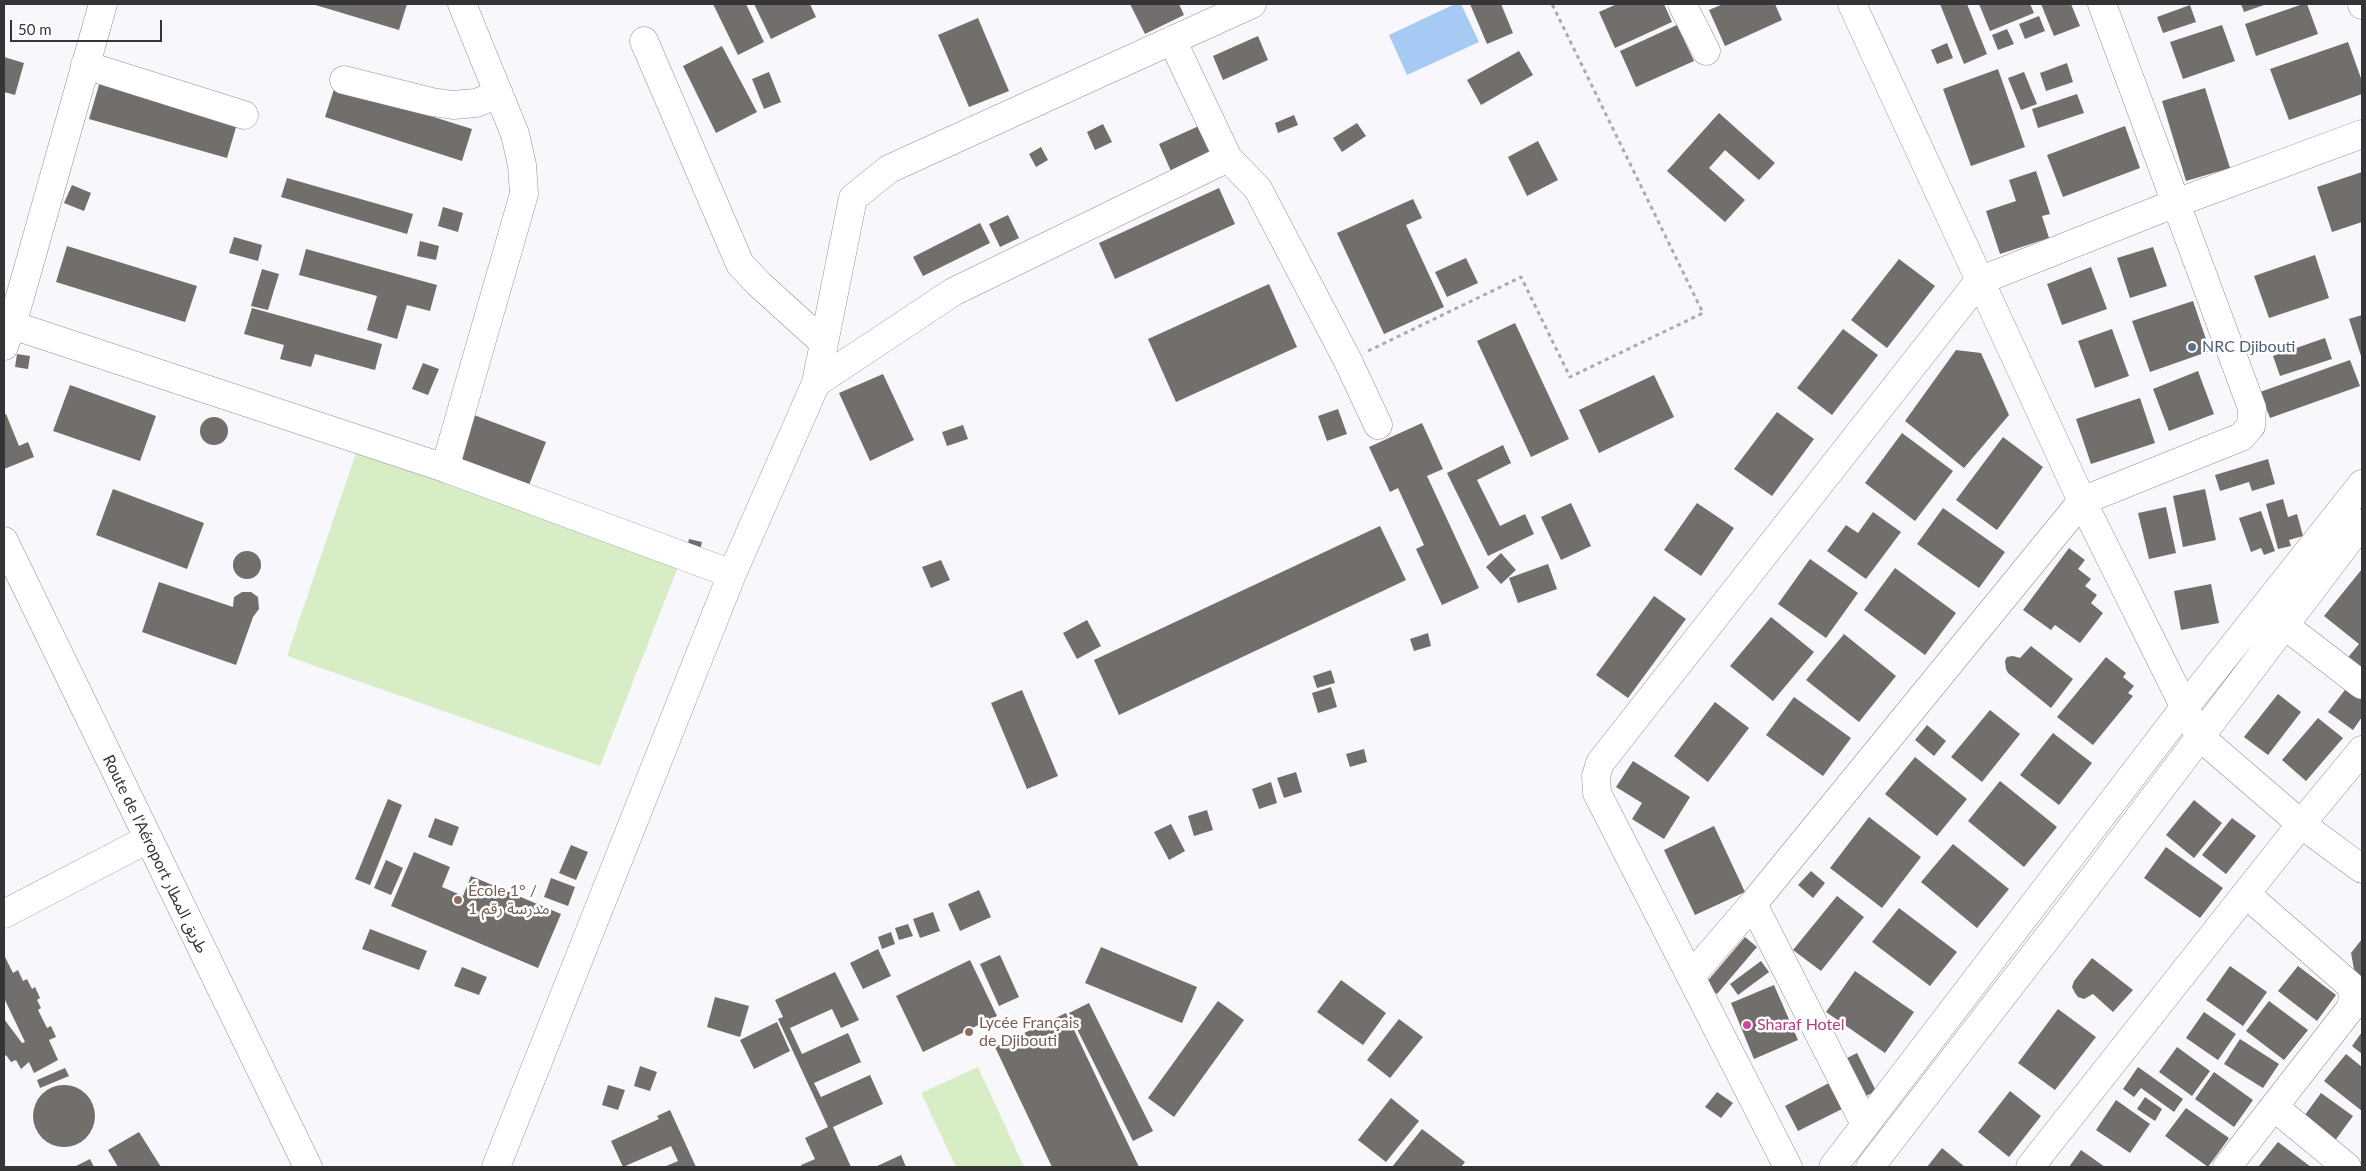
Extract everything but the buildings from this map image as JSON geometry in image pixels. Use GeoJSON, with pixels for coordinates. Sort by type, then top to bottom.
{"type":"FeatureCollection","features":[{"type":"Feature","properties":{"kind":"street"},"geometry":{"type":"LineString","coordinates":[[103,4],[8,335],[446,468],[732,574]]}},
{"type":"Feature","properties":{"kind":"street"},"geometry":{"type":"LineString","coordinates":[[446,468],[524,194],[522,165],[515,134],[462,4]]}},
{"type":"Feature","properties":{"kind":"street"},"geometry":{"type":"LineString","coordinates":[[496,1167],[732,574],[816,383],[853,198],[889,169],[1252,4]]}},
{"type":"Feature","properties":{"kind":"street"},"geometry":{"type":"LineString","coordinates":[[1682,4],[1706,51]]}},
{"type":"Feature","properties":{"kind":"street"},"geometry":{"type":"LineString","coordinates":[[1852,4],[2082,502],[2199,736],[2301,824],[2362,869]]}},
{"type":"Feature","properties":{"kind":"street"},"geometry":{"type":"LineString","coordinates":[[1690,976],[1753,904],[2082,502],[2241,437],[2251,426],[2252,408],[2102,4]]}},
{"type":"Feature","properties":{"kind":"street"},"geometry":{"type":"LineString","coordinates":[[644,40],[740,264],[759,284],[824,343]]}},
{"type":"Feature","properties":{"kind":"street"},"geometry":{"type":"LineString","coordinates":[[1172,40],[1228,158],[1258,188],[1348,362],[1378,425]]}},
{"type":"Feature","properties":{"kind":"street"},"geometry":{"type":"LineString","coordinates":[[85,65],[244,114]]}},
{"type":"Feature","properties":{"kind":"street"},"geometry":{"type":"LineString","coordinates":[[344,80],[432,102],[453,105],[476,103],[499,94]]}},
{"type":"Feature","properties":{"kind":"street"},"geometry":{"type":"LineString","coordinates":[[1788,1167],[1597,793],[1596,776],[1600,763],[1979,281],[2176,203],[2362,134]]}},
{"type":"Feature","properties":{"kind":"street"},"geometry":{"type":"LineString","coordinates":[[816,383],[952,292],[1228,158]]}},
{"type":"Feature","properties":{"kind":"street"},"geometry":{"type":"LineString","coordinates":[[1833,1167],[2184,708],[2362,484]]}},
{"type":"Feature","properties":{"kind":"street"},"geometry":{"type":"LineString","coordinates":[[1870,1167],[2072,906],[2362,523]]}},
{"type":"Feature","properties":{"kind":"street","name":"Route de l'Aéroport طريق المطار"},"geometry":{"type":"LineString","coordinates":[[4,541],[308,1167]]}},
{"type":"Feature","properties":{"kind":"street"},"geometry":{"type":"LineString","coordinates":[[2284,625],[2362,685]]}},
{"type":"Feature","properties":{"kind":"street"},"geometry":{"type":"LineString","coordinates":[[2030,1167],[2301,824],[2362,750]]}},
{"type":"Feature","properties":{"kind":"street"},"geometry":{"type":"LineString","coordinates":[[4,914],[148,839]]}},
{"type":"Feature","properties":{"kind":"street"},"geometry":{"type":"LineString","coordinates":[[2227,1167],[2350,1010],[2354,997],[2350,985],[2246,894]]}},
{"type":"Feature","properties":{"kind":"street"},"geometry":{"type":"LineString","coordinates":[[1753,904],[1866,1124]]}},
{"type":"Feature","properties":{"kind":"street"},"geometry":{"type":"LineString","coordinates":[[2274,1107],[2347,1167]]}},
{"type":"Feature","properties":{"kind":"street"},"geometry":{"type":"LineString","coordinates":[[2352,1167],[2362,1156]]}},
{"type":"Feature","properties":{"kind":"path"},"geometry":{"type":"LineString","coordinates":[[1348,362],[1521,277],[1570,377],[1703,313],[1552,4]]}},
{"type":"Feature","properties":{"kind":"green space"},"geometry":{"type":"Polygon","coordinates":[[[358,447],[680,562],[600,766],[287,656],[358,447]]]}},
{"type":"Feature","properties":{"kind":"green space"},"geometry":{"type":"Polygon","coordinates":[[[978,1067],[1024,1167],[956,1167],[921,1093],[978,1067]]]}},
{"type":"Feature","properties":{"kind":"water"},"geometry":{"type":"Polygon","coordinates":[[[1455,4],[1461,4],[1479,42],[1407,75],[1389,35],[1455,4]]]}},
{"type":"Feature","properties":{"kind":"place","name":"NRC Djibouti"},"geometry":{"type":"Point","coordinates":[2192,347]}},
{"type":"Feature","properties":{"kind":"place","name":"École 1° / مدرسة رقم 1"},"geometry":{"type":"Point","coordinates":[458,900]}},
{"type":"Feature","properties":{"kind":"place","name":"Sharaf Hotel"},"geometry":{"type":"Point","coordinates":[1747,1025]}},
{"type":"Feature","properties":{"kind":"place","name":"Lycée Français de Djibouti"},"geometry":{"type":"Point","coordinates":[969,1032]}}]}
